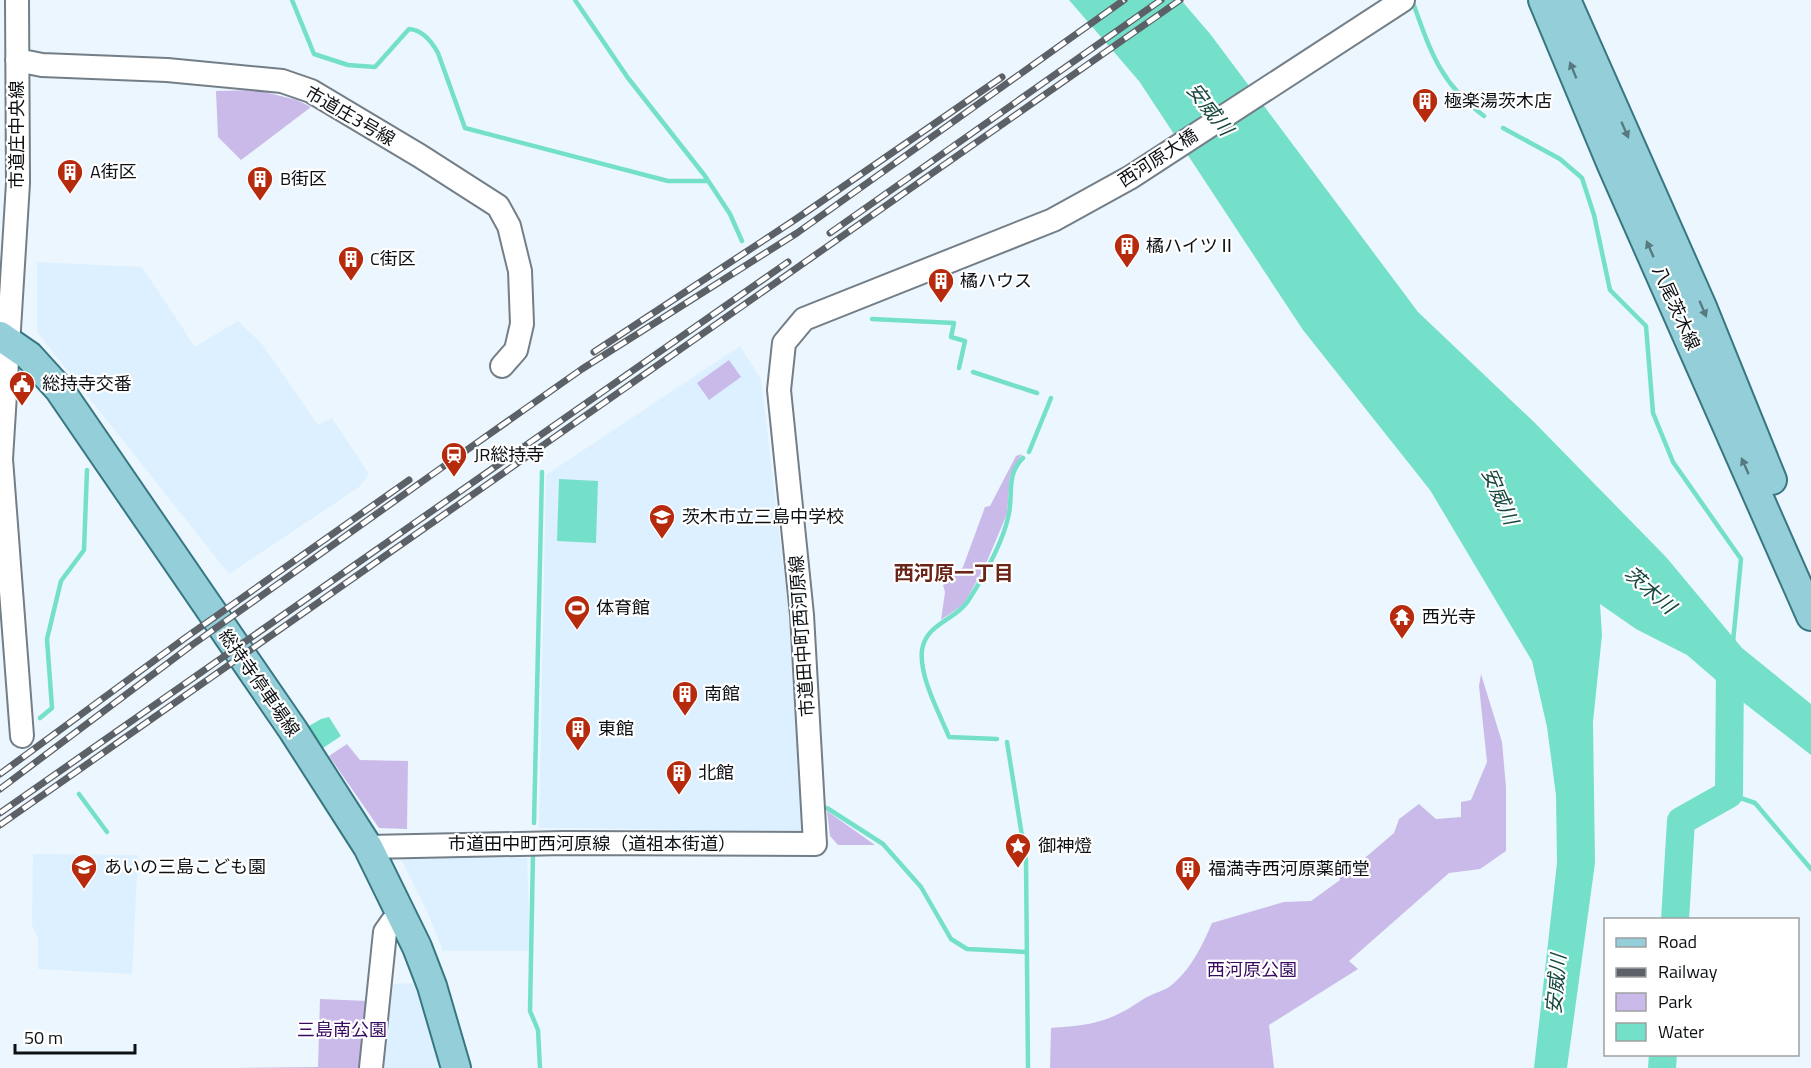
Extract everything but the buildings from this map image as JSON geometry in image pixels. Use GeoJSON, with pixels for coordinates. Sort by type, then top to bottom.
{"type":"FeatureCollection","features":[{"type":"Feature","properties":{"kind":"main road","name":"八尾茨木線"},"geometry":{"type":"LineString","coordinates":[[1543,0],[1611,165],[1811,616]]}},
{"type":"Feature","properties":{"kind":"main road","name":"八尾茨木線"},"geometry":{"type":"LineString","coordinates":[[1566,0],[1702,307],[1811,576]]}},
{"type":"Feature","properties":{"kind":"main road","name":"総持寺停車場線"},"geometry":{"type":"LineString","coordinates":[[4,339],[29,356],[59,389],[173,560],[293,730],[368,847],[432,986],[456,1068]]}},
{"type":"Feature","properties":{"kind":"street","name":"市道庄中央線"},"geometry":{"type":"LineString","coordinates":[[17,0],[18,183],[4,339],[1,459],[22,736]]}},
{"type":"Feature","properties":{"kind":"street","name":"西河原大橋"},"geometry":{"type":"LineString","coordinates":[[963,257],[1053,220],[1131,177],[1403,0]]}},
{"type":"Feature","properties":{"kind":"street","name":"市道庄3号線"},"geometry":{"type":"LineString","coordinates":[[17,60],[42,64],[167,70],[282,81],[310,91],[420,156],[498,206],[509,226],[518,259],[522,324],[516,350],[502,366]]}},
{"type":"Feature","properties":{"kind":"street","name":"市道田中町西河原線"},"geometry":{"type":"LineString","coordinates":[[815,844],[802,615],[778,390],[784,343],[804,320],[963,257]]}},
{"type":"Feature","properties":{"kind":"street","name":"市道田中町西河原線（道祖本街道）"},"geometry":{"type":"LineString","coordinates":[[368,847],[564,843],[815,844]]}},
{"type":"Feature","properties":{"kind":"street"},"geometry":{"type":"LineString","coordinates":[[371,1068],[385,932],[392,922],[403,920]]}},
{"type":"Feature","properties":{"kind":"shaded area"},"geometry":{"type":"Polygon","coordinates":[[[37,262],[142,267],[195,347],[238,321],[262,344],[318,425],[332,418],[369,474],[359,487],[229,574],[37,332],[37,262]]]}},
{"type":"Feature","properties":{"kind":"shaded area","name":"茨木市立三島中学校"},"geometry":{"type":"Polygon","coordinates":[[[740,346],[761,379],[788,606],[803,831],[539,828],[546,475],[740,346]]]}},
{"type":"Feature","properties":{"kind":"shaded area","name":"あいの三島こども園"},"geometry":{"type":"Polygon","coordinates":[[[33,854],[138,855],[132,974],[38,969],[38,938],[32,925],[33,854]]]}},
{"type":"Feature","properties":{"kind":"shaded area"},"geometry":{"type":"Polygon","coordinates":[[[400,857],[527,858],[530,951],[443,951],[427,911],[400,857]]]}},
{"type":"Feature","properties":{"kind":"shaded area"},"geometry":{"type":"Polygon","coordinates":[[[419,983],[445,1068],[384,1068],[390,984],[419,983]]]}},
{"type":"Feature","properties":{"kind":"green space"},"geometry":{"type":"Polygon","coordinates":[[[256,90],[297,100],[311,107],[241,160],[218,137],[216,91],[256,90]]]}},
{"type":"Feature","properties":{"kind":"green space"},"geometry":{"type":"Polygon","coordinates":[[[729,360],[741,377],[709,400],[697,383],[729,360]]]}},
{"type":"Feature","properties":{"kind":"green space"},"geometry":{"type":"Polygon","coordinates":[[[1022,454],[1010,476],[1007,514],[985,566],[964,604],[941,620],[945,592],[943,585],[963,567],[985,507],[990,506],[1016,456],[1022,454]]]}},
{"type":"Feature","properties":{"kind":"green space","name":"西河原公園"},"geometry":{"type":"Polygon","coordinates":[[[1481,674],[1502,742],[1506,787],[1506,851],[1480,869],[1449,873],[1349,961],[1358,969],[1269,1025],[1274,1068],[1050,1068],[1051,1028],[1099,1022],[1168,988],[1192,962],[1212,923],[1284,902],[1311,901],[1340,880],[1339,869],[1353,868],[1394,833],[1399,819],[1419,804],[1436,819],[1461,817],[1461,802],[1471,800],[1487,762],[1479,686],[1481,674]]]}},
{"type":"Feature","properties":{"kind":"green space"},"geometry":{"type":"Polygon","coordinates":[[[347,744],[360,760],[408,761],[407,829],[379,828],[329,756],[347,744]]]}},
{"type":"Feature","properties":{"kind":"green space"},"geometry":{"type":"Polygon","coordinates":[[[827,811],[875,845],[838,845],[830,836],[827,811]]]}},
{"type":"Feature","properties":{"kind":"green space","name":"三島南公園"},"geometry":{"type":"Polygon","coordinates":[[[320,999],[368,1001],[363,1068],[236,1068],[318,1067],[320,999]]]}},
{"type":"Feature","properties":{"kind":"water"},"geometry":{"type":"Polygon","coordinates":[[[1069,0],[1181,0],[1211,35],[1418,312],[1534,422],[1666,557],[1742,648],[1811,704],[1811,755],[1730,692],[1687,655],[1636,629],[1600,604],[1602,635],[1593,722],[1595,863],[1567,1068],[1534,1068],[1557,863],[1556,795],[1547,727],[1532,661],[1430,490],[1303,330],[1139,81],[1069,0]]]}},
{"type":"Feature","properties":{"kind":"water"},"geometry":{"type":"Polygon","coordinates":[[[559,479],[598,481],[596,543],[557,541],[559,479]]]}},
{"type":"Feature","properties":{"kind":"water"},"geometry":{"type":"Polygon","coordinates":[[[329,717],[341,736],[323,748],[309,726],[329,717]]]}},
{"type":"Feature","properties":{"kind":"waterway"},"geometry":{"type":"LineString","coordinates":[[292,0],[314,54],[348,65],[375,67],[409,29],[423,34],[438,53],[465,128],[668,181],[707,181]]}},
{"type":"Feature","properties":{"kind":"waterway"},"geometry":{"type":"LineString","coordinates":[[575,0],[628,78],[705,176],[730,214],[742,241]]}},
{"type":"Feature","properties":{"kind":"waterway"},"geometry":{"type":"LineString","coordinates":[[1412,0],[1438,65],[1457,91],[1484,116]]}},
{"type":"Feature","properties":{"kind":"waterway"},"geometry":{"type":"LineString","coordinates":[[1503,128],[1560,159],[1582,178],[1594,215],[1610,290],[1646,326],[1653,413],[1673,462],[1741,559],[1733,642]]}},
{"type":"Feature","properties":{"kind":"waterway"},"geometry":{"type":"LineString","coordinates":[[872,319],[954,323],[951,337],[965,341],[959,368]]}},
{"type":"Feature","properties":{"kind":"waterway"},"geometry":{"type":"LineString","coordinates":[[973,372],[1037,393]]}},
{"type":"Feature","properties":{"kind":"waterway"},"geometry":{"type":"LineString","coordinates":[[1029,452],[1051,398]]}},
{"type":"Feature","properties":{"kind":"waterway"},"geometry":{"type":"LineString","coordinates":[[997,739],[949,737],[927,683],[922,650],[929,634],[963,607],[980,582],[1001,540],[1010,510],[1012,479],[1017,465],[1023,458]]}},
{"type":"Feature","properties":{"kind":"waterway"},"geometry":{"type":"LineString","coordinates":[[40,718],[52,708],[47,639],[61,581],[84,550],[87,470]]}},
{"type":"Feature","properties":{"kind":"waterway"},"geometry":{"type":"LineString","coordinates":[[534,823],[542,472]]}},
{"type":"Feature","properties":{"kind":"waterway"},"geometry":{"type":"LineString","coordinates":[[1675,918],[1681,821],[1729,794],[1730,664]]}},
{"type":"Feature","properties":{"kind":"waterway"},"geometry":{"type":"LineString","coordinates":[[1007,742],[1026,861],[1028,1068]]}},
{"type":"Feature","properties":{"kind":"waterway"},"geometry":{"type":"LineString","coordinates":[[79,794],[107,832]]}},
{"type":"Feature","properties":{"kind":"waterway"},"geometry":{"type":"LineString","coordinates":[[1729,794],[1755,803],[1811,869]]}},
{"type":"Feature","properties":{"kind":"waterway"},"geometry":{"type":"LineString","coordinates":[[827,808],[883,844],[921,887],[951,939],[967,949],[1026,952]]}},
{"type":"Feature","properties":{"kind":"waterway"},"geometry":{"type":"LineString","coordinates":[[533,853],[530,1011],[538,1030],[540,1068]]}},
{"type":"Feature","properties":{"kind":"waterway"},"geometry":{"type":"LineString","coordinates":[[1662,1068],[1663,1056]]}},
{"type":"Feature","properties":{"kind":"railway"},"geometry":{"type":"LineString","coordinates":[[0,789],[192,645],[582,369],[797,233],[1124,0]]}},
{"type":"Feature","properties":{"kind":"railway"},"geometry":{"type":"LineString","coordinates":[[830,233],[1161,0]]}},
{"type":"Feature","properties":{"kind":"railway"},"geometry":{"type":"LineString","coordinates":[[0,825],[1180,0]]}},
{"type":"Feature","properties":{"kind":"railway"},"geometry":{"type":"LineString","coordinates":[[594,352],[796,219],[1002,77]]}},
{"type":"Feature","properties":{"kind":"railway"},"geometry":{"type":"LineString","coordinates":[[0,813],[788,262]]}},
{"type":"Feature","properties":{"kind":"railway"},"geometry":{"type":"LineString","coordinates":[[0,774],[185,638],[409,480]]}},
{"type":"Feature","properties":{"kind":"place","name":"極楽湯茨木店"},"geometry":{"type":"Point","coordinates":[1425,124]}},
{"type":"Feature","properties":{"kind":"place","name":"A街区"},"geometry":{"type":"Point","coordinates":[70,195]}},
{"type":"Feature","properties":{"kind":"place","name":"B街区"},"geometry":{"type":"Point","coordinates":[260,202]}},
{"type":"Feature","properties":{"kind":"place","name":"橘ハイツⅡ"},"geometry":{"type":"Point","coordinates":[1127,269]}},
{"type":"Feature","properties":{"kind":"place","name":"C街区"},"geometry":{"type":"Point","coordinates":[351,282]}},
{"type":"Feature","properties":{"kind":"place","name":"橘ハウス"},"geometry":{"type":"Point","coordinates":[941,304]}},
{"type":"Feature","properties":{"kind":"place","name":"総持寺交番"},"geometry":{"type":"Point","coordinates":[22,407]}},
{"type":"Feature","properties":{"kind":"place","name":"JR総持寺"},"geometry":{"type":"Point","coordinates":[454,478]}},
{"type":"Feature","properties":{"kind":"place","name":"茨木市立三島中学校"},"geometry":{"type":"Point","coordinates":[662,540]}},
{"type":"Feature","properties":{"kind":"place","name":"体育館"},"geometry":{"type":"Point","coordinates":[577,631]}},
{"type":"Feature","properties":{"kind":"place","name":"西光寺"},"geometry":{"type":"Point","coordinates":[1402,640]}},
{"type":"Feature","properties":{"kind":"place","name":"南館"},"geometry":{"type":"Point","coordinates":[685,717]}},
{"type":"Feature","properties":{"kind":"place","name":"東館"},"geometry":{"type":"Point","coordinates":[578,752]}},
{"type":"Feature","properties":{"kind":"place","name":"北館"},"geometry":{"type":"Point","coordinates":[679,796]}},
{"type":"Feature","properties":{"kind":"place","name":"御神燈"},"geometry":{"type":"Point","coordinates":[1018,869]}},
{"type":"Feature","properties":{"kind":"place","name":"あいの三島こども園"},"geometry":{"type":"Point","coordinates":[84,890]}},
{"type":"Feature","properties":{"kind":"place","name":"福満寺西河原薬師堂"},"geometry":{"type":"Point","coordinates":[1188,892]}},
{"type":"Feature","properties":{"kind":"district","name":"西河原一丁目"},"geometry":{"type":"Point","coordinates":[954,573]}},
{"type":"Feature","properties":{"kind":"water label","name":"安威川"},"geometry":{"type":"Point","coordinates":[1210,109]}},
{"type":"Feature","properties":{"kind":"water label","name":"安威川"},"geometry":{"type":"Point","coordinates":[1500,496]}},
{"type":"Feature","properties":{"kind":"water label","name":"茨木川"},"geometry":{"type":"Point","coordinates":[1650,590]}},
{"type":"Feature","properties":{"kind":"water label","name":"安威川"},"geometry":{"type":"Point","coordinates":[1556,984]}}]}
